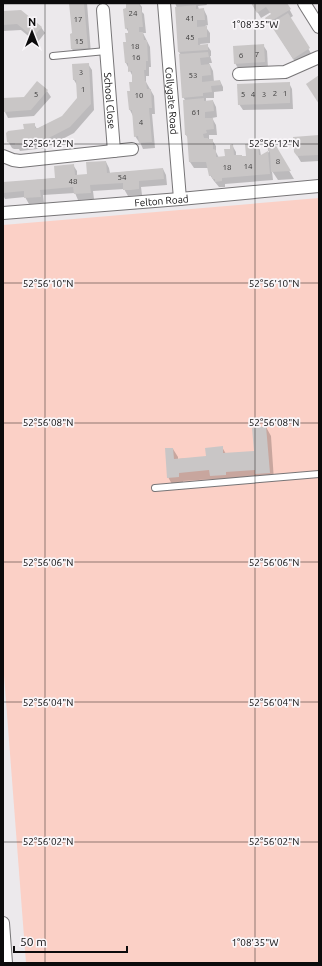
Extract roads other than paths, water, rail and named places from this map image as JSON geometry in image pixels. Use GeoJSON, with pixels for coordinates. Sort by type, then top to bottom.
{"type":"FeatureCollection","features":[{"type":"Feature","properties":{"kind":"street","name":"Collygate Road"},"geometry":{"type":"LineString","coordinates":[[164,3],[180,199]]}},
{"type":"Feature","properties":{"kind":"street"},"geometry":{"type":"LineString","coordinates":[[311,7],[319,27]]}},
{"type":"Feature","properties":{"kind":"street","name":"School Close"},"geometry":{"type":"LineString","coordinates":[[103,10],[114,151]]}},
{"type":"Feature","properties":{"kind":"street"},"geometry":{"type":"LineString","coordinates":[[239,74],[285,72],[319,57]]}},
{"type":"Feature","properties":{"kind":"street"},"geometry":{"type":"LineString","coordinates":[[3,156],[20,161],[132,149]]}},
{"type":"Feature","properties":{"kind":"street","name":"Felton Road"},"geometry":{"type":"LineString","coordinates":[[3,213],[319,186]]}},
{"type":"Feature","properties":{"kind":"street"},"geometry":{"type":"LineString","coordinates":[[3,923],[6,963]]}},
{"type":"Feature","properties":{"kind":"lane"},"geometry":{"type":"LineString","coordinates":[[53,56],[106,51]]}},
{"type":"Feature","properties":{"kind":"lane"},"geometry":{"type":"LineString","coordinates":[[155,488],[319,474]]}}]}
